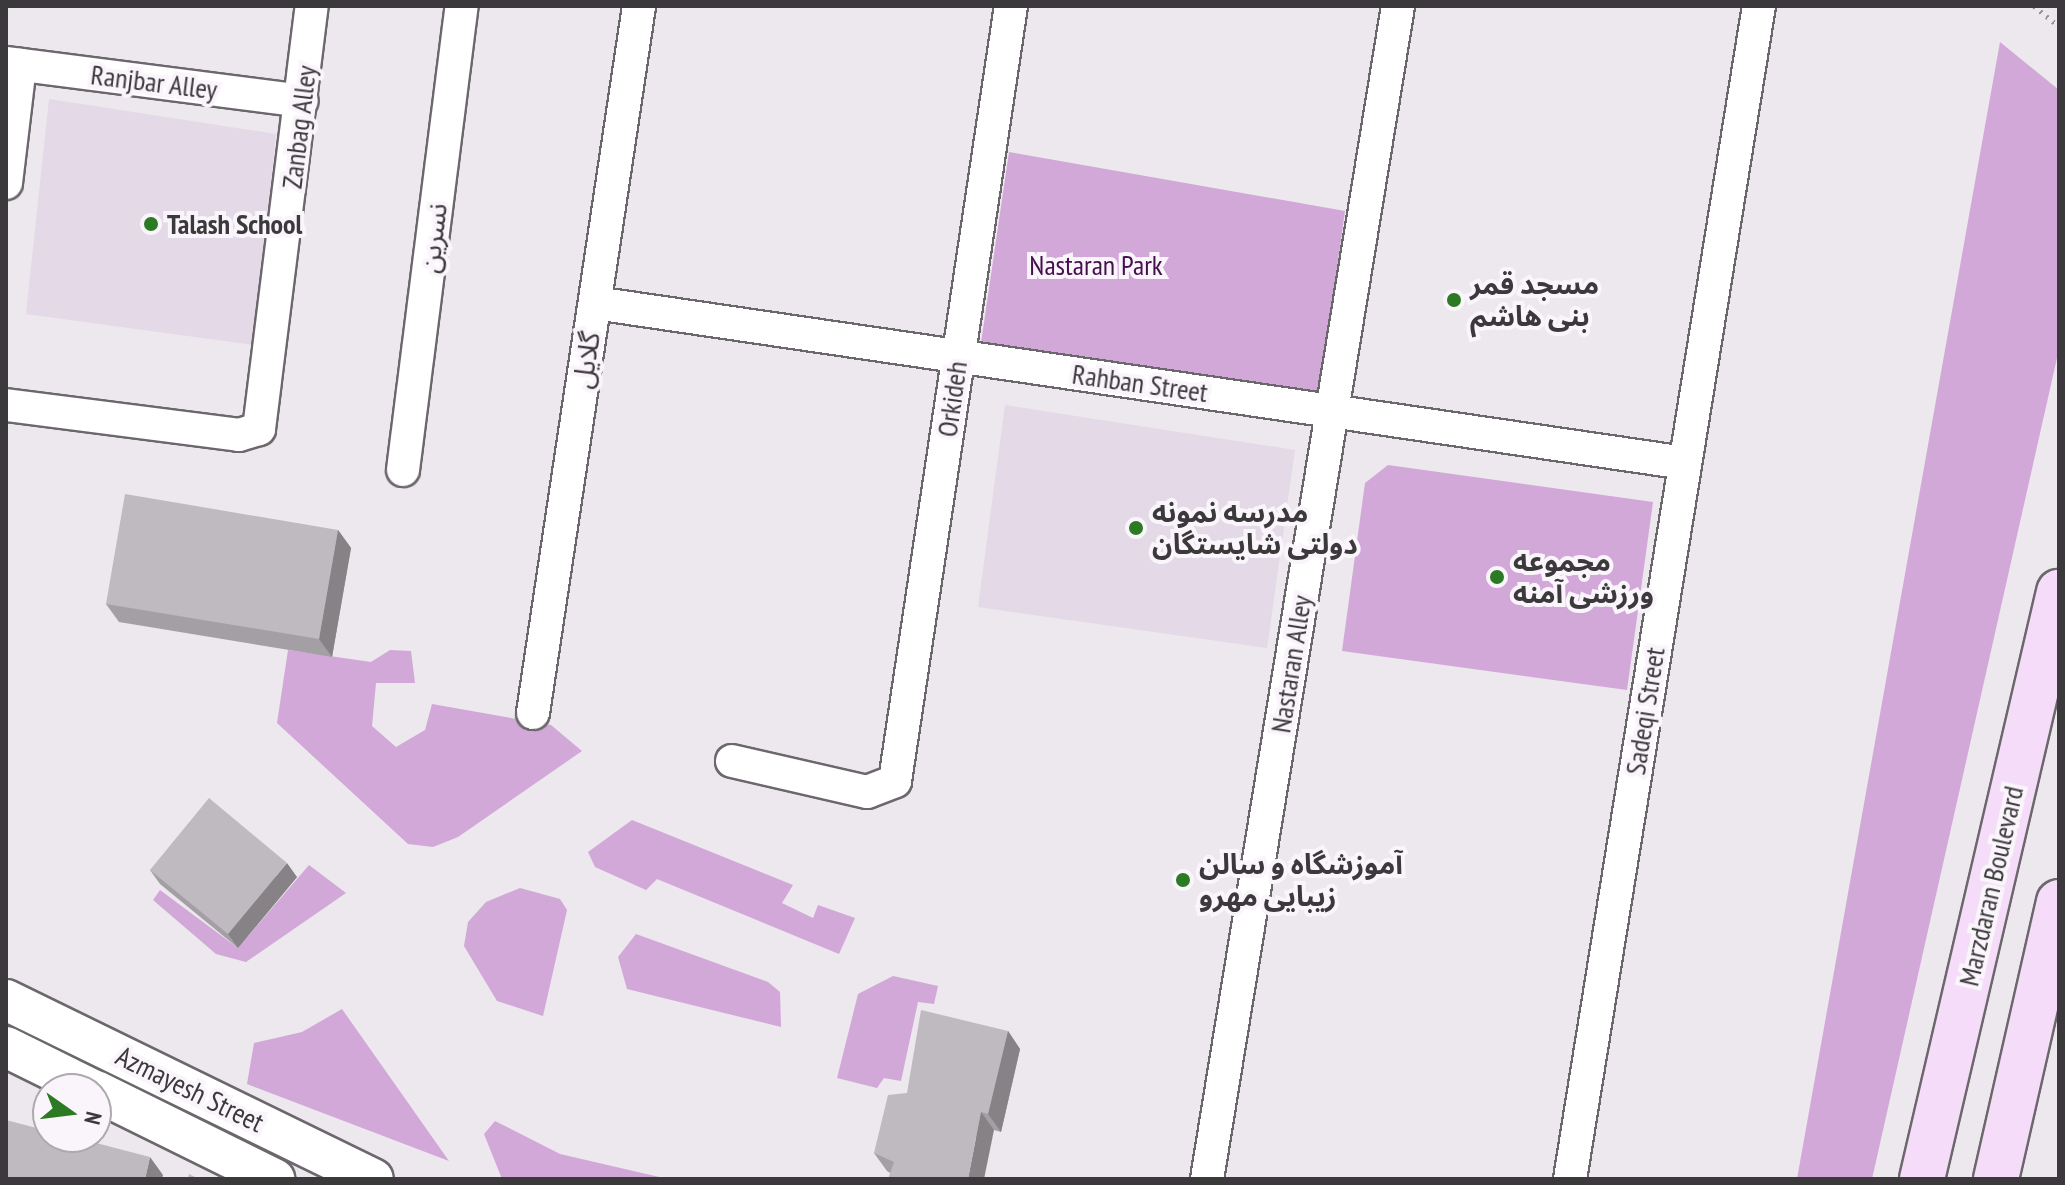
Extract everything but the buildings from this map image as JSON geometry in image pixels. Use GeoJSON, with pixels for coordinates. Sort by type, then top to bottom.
{"type":"FeatureCollection","features":[{"type":"Feature","properties":{"kind":"main road","name":"Marzdaran Boulevard"},"geometry":{"type":"LineString","coordinates":[[1922,1179],[2059,592]]}},
{"type":"Feature","properties":{"kind":"main road"},"geometry":{"type":"LineString","coordinates":[[1996,1179],[2059,902]]}},
{"type":"Feature","properties":{"kind":"street","name":"Zanbag Alley"},"geometry":{"type":"LineString","coordinates":[[6,405],[253,434],[264,420],[312,6]]}},
{"type":"Feature","properties":{"kind":"street","name":"نسرین"},"geometry":{"type":"LineString","coordinates":[[403,470],[462,6]]}},
{"type":"Feature","properties":{"kind":"street","name":"گلایل"},"geometry":{"type":"LineString","coordinates":[[533,713],[639,6]]}},
{"type":"Feature","properties":{"kind":"street","name":"Orkideh"},"geometry":{"type":"LineString","coordinates":[[732,761],[867,792],[887,790],[899,769],[1011,6]]}},
{"type":"Feature","properties":{"kind":"street","name":"Nastaran Alley"},"geometry":{"type":"LineString","coordinates":[[1207,1179],[1398,6]]}},
{"type":"Feature","properties":{"kind":"street","name":"Sadeqi Street"},"geometry":{"type":"LineString","coordinates":[[1570,1179],[1759,6]]}},
{"type":"Feature","properties":{"kind":"street","name":"Ranjbar Alley"},"geometry":{"type":"LineString","coordinates":[[13,64],[302,101]]}},
{"type":"Feature","properties":{"kind":"street"},"geometry":{"type":"LineString","coordinates":[[6,183],[13,64]]}},
{"type":"Feature","properties":{"kind":"street","name":"Rahban Street"},"geometry":{"type":"LineString","coordinates":[[595,303],[1685,463]]}},
{"type":"Feature","properties":{"kind":"street","name":"Azmayesh Street"},"geometry":{"type":"LineString","coordinates":[[6,1000],[373,1179]]}},
{"type":"Feature","properties":{"kind":"street","name":"Azmayesh Street"},"geometry":{"type":"LineString","coordinates":[[6,1047],[59,1073]]}},
{"type":"Feature","properties":{"kind":"street","name":"Azmayesh Street"},"geometry":{"type":"LineString","coordinates":[[112,1099],[274,1179]]}},
{"type":"Feature","properties":{"kind":"path"},"geometry":{"type":"LineString","coordinates":[[2034,6],[2059,26]]}},
{"type":"Feature","properties":{"kind":"shaded area","name":"Talash School"},"geometry":{"type":"Polygon","coordinates":[[[49,99],[276,134],[254,345],[26,314],[49,99]]]}},
{"type":"Feature","properties":{"kind":"shaded area","name":"مدرسه نمونه دولتی شایستگان"},"geometry":{"type":"Polygon","coordinates":[[[1005,405],[1295,450],[1267,648],[978,607],[1005,405]]]}},
{"type":"Feature","properties":{"kind":"green space"},"geometry":{"type":"Polygon","coordinates":[[[2000,42],[2059,90],[2059,349],[1872,1179],[1797,1179],[2000,42]]]}},
{"type":"Feature","properties":{"kind":"green space","name":"Nastaran Park"},"geometry":{"type":"Polygon","coordinates":[[[1009,152],[1345,211],[1319,397],[981,343],[1009,152]]]}},
{"type":"Feature","properties":{"kind":"green space","name":"مجموعه ورزشی آمنه"},"geometry":{"type":"Polygon","coordinates":[[[1388,465],[1653,502],[1627,690],[1342,651],[1365,483],[1388,465]]]}},
{"type":"Feature","properties":{"kind":"green space"},"geometry":{"type":"Polygon","coordinates":[[[288,650],[371,662],[390,650],[411,651],[415,683],[376,683],[372,726],[396,747],[425,730],[432,704],[551,725],[582,751],[458,837],[433,847],[408,844],[277,723],[288,650]]]}},
{"type":"Feature","properties":{"kind":"green space"},"geometry":{"type":"Polygon","coordinates":[[[632,820],[793,885],[782,903],[813,918],[818,905],[855,918],[839,954],[657,879],[646,890],[595,867],[588,852],[632,820]]]}},
{"type":"Feature","properties":{"kind":"green space"},"geometry":{"type":"Polygon","coordinates":[[[309,865],[346,893],[246,962],[216,954],[153,900],[160,890],[238,948],[309,865]]]}},
{"type":"Feature","properties":{"kind":"green space"},"geometry":{"type":"Polygon","coordinates":[[[520,888],[560,899],[567,910],[543,1016],[497,1001],[464,946],[468,922],[486,902],[520,888]]]}},
{"type":"Feature","properties":{"kind":"green space"},"geometry":{"type":"Polygon","coordinates":[[[636,934],[768,982],[780,992],[781,1027],[627,989],[618,957],[636,934]]]}},
{"type":"Feature","properties":{"kind":"green space"},"geometry":{"type":"Polygon","coordinates":[[[893,976],[938,986],[934,1004],[918,1002],[901,1081],[884,1078],[877,1088],[837,1078],[858,994],[893,976]]]}},
{"type":"Feature","properties":{"kind":"green space"},"geometry":{"type":"Polygon","coordinates":[[[342,1009],[449,1161],[247,1084],[254,1043],[302,1032],[342,1009]]]}},
{"type":"Feature","properties":{"kind":"green space"},"geometry":{"type":"Polygon","coordinates":[[[495,1121],[560,1154],[668,1179],[502,1179],[484,1134],[495,1121]]]}},
{"type":"Feature","properties":{"kind":"place","name":"Talash School"},"geometry":{"type":"Point","coordinates":[151,224]}},
{"type":"Feature","properties":{"kind":"place","name":"مسجد قمر بنی هاشم"},"geometry":{"type":"Point","coordinates":[1454,300]}},
{"type":"Feature","properties":{"kind":"place","name":"مدرسه نمونه دولتی شایستگان"},"geometry":{"type":"Point","coordinates":[1136,528]}},
{"type":"Feature","properties":{"kind":"place","name":"مجموعه ورزشی آمنه"},"geometry":{"type":"Point","coordinates":[1497,577]}},
{"type":"Feature","properties":{"kind":"place","name":"آموزشگاه و سالن زیبایی مهرو"},"geometry":{"type":"Point","coordinates":[1183,880]}}]}
